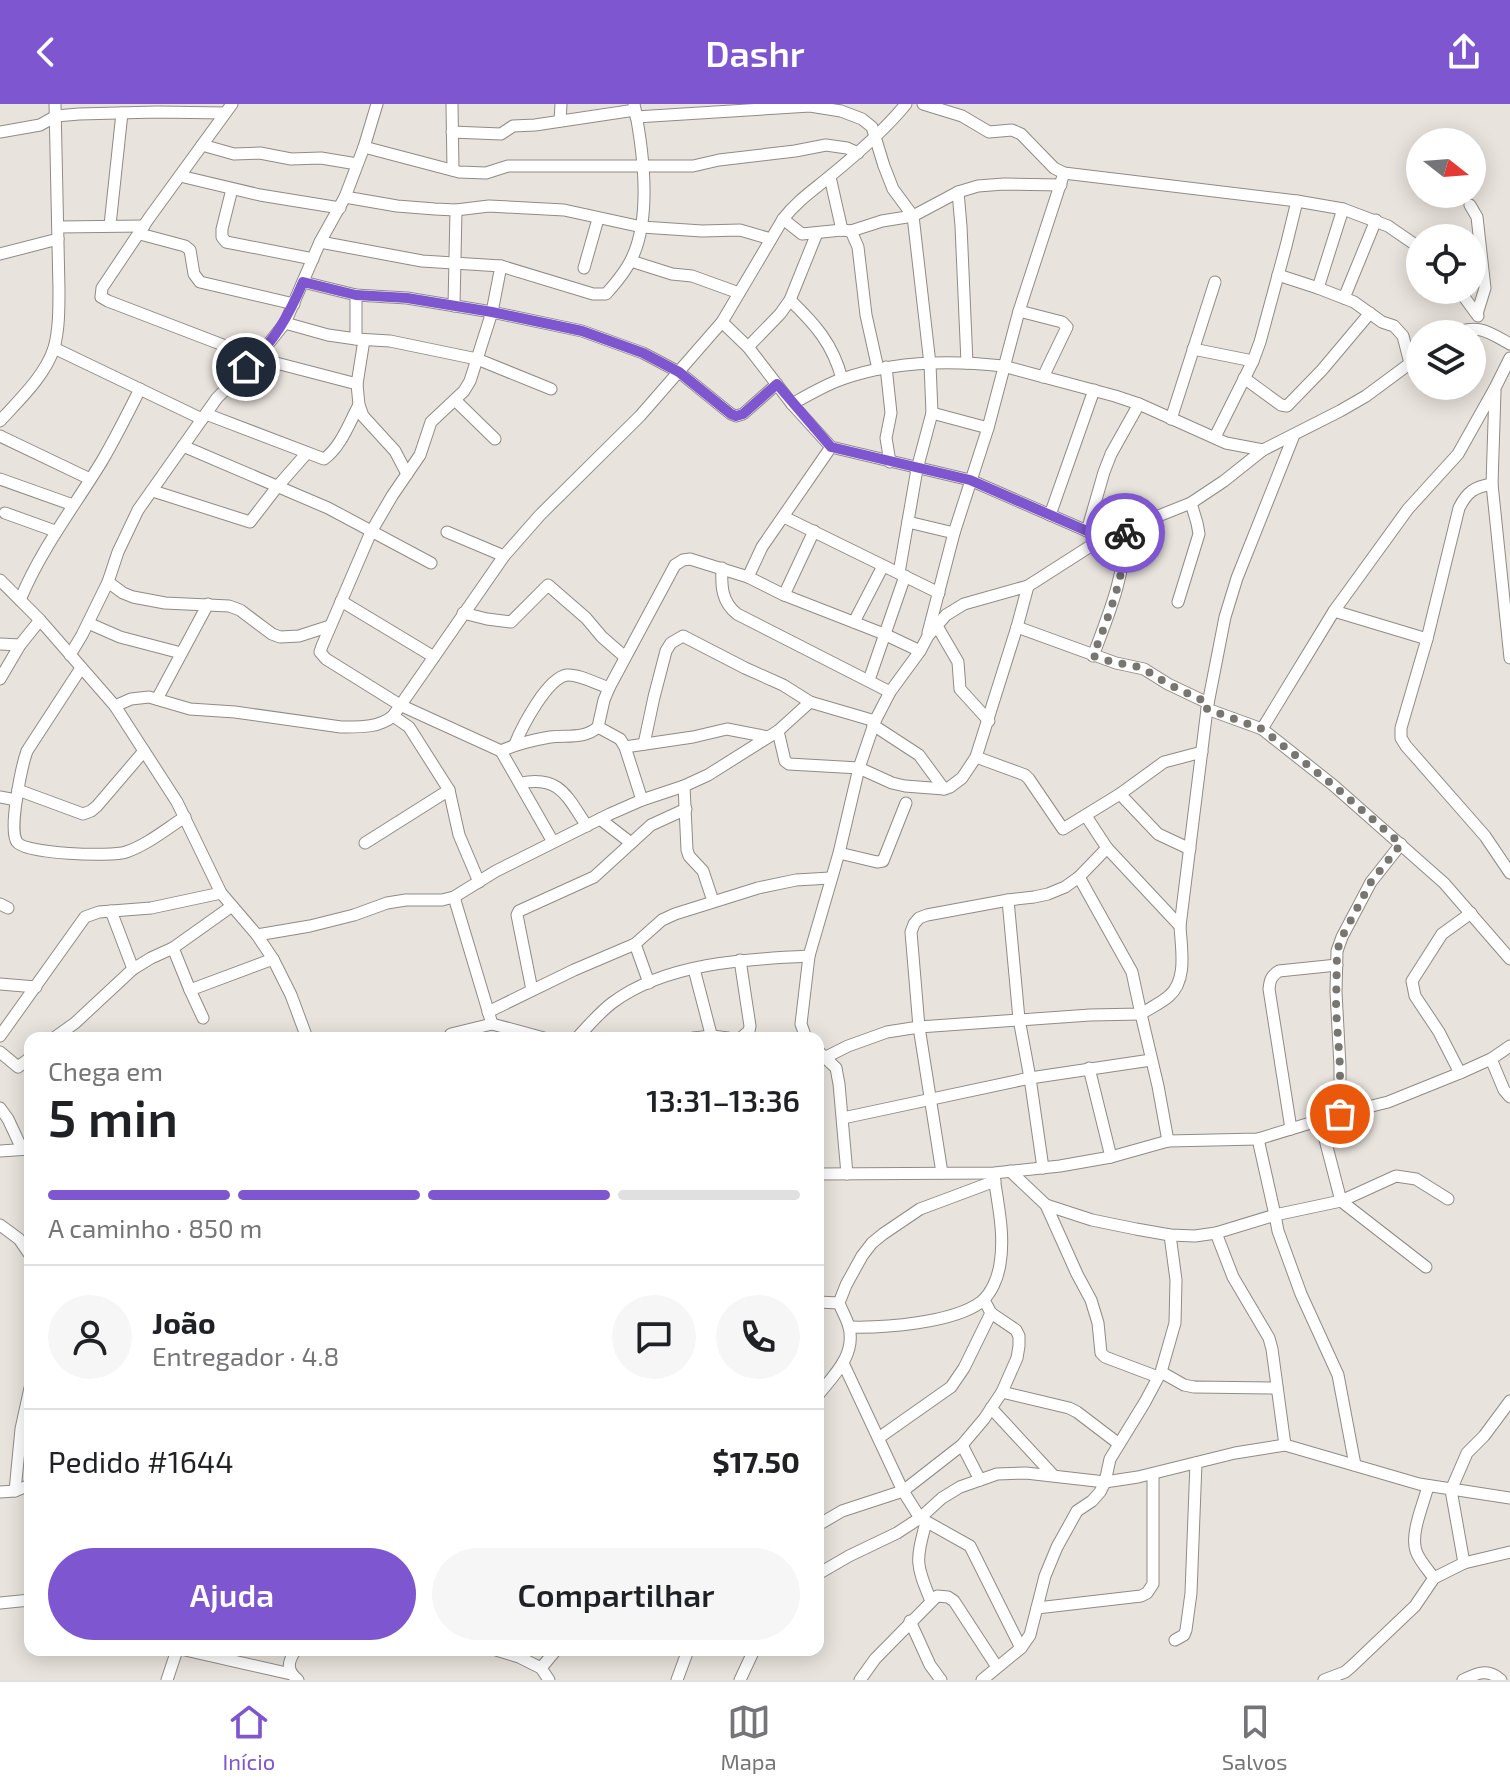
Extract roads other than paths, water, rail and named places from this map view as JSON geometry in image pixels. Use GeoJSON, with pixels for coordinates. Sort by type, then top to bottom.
{"type":"FeatureCollection","features":[{"type":"Feature","properties":{"kind":"street"},"geometry":{"type":"LineString","coordinates":[[70,655],[108,582],[130,523],[225,389],[257,358],[285,323],[320,242],[343,202],[377,104]]}},
{"type":"Feature","properties":{"kind":"street"},"geometry":{"type":"LineString","coordinates":[[452,104],[453,170]]}},
{"type":"Feature","properties":{"kind":"street"},"geometry":{"type":"LineString","coordinates":[[560,121],[561,104]]}},
{"type":"Feature","properties":{"kind":"street"},"geometry":{"type":"LineString","coordinates":[[115,706],[139,697],[190,709],[341,727],[387,721],[504,556],[540,515],[640,416],[722,322],[783,219],[800,199],[891,123],[906,104]]}},
{"type":"Feature","properties":{"kind":"street"},"geometry":{"type":"LineString","coordinates":[[923,104],[962,116],[989,132],[1012,130],[1021,134],[1062,179]]}},
{"type":"Feature","properties":{"kind":"street"},"geometry":{"type":"LineString","coordinates":[[452,132],[501,134],[513,126],[635,110],[810,106],[841,111],[862,119],[872,127],[893,189],[913,216],[930,364],[932,413],[917,469],[902,575],[869,680]]}},
{"type":"Feature","properties":{"kind":"street"},"geometry":{"type":"LineString","coordinates":[[0,132],[40,125],[56,110],[122,113],[228,109]]}},
{"type":"Feature","properties":{"kind":"street"},"geometry":{"type":"LineString","coordinates":[[228,109],[102,288],[101,297],[257,358],[357,384]]}},
{"type":"Feature","properties":{"kind":"street"},"geometry":{"type":"LineString","coordinates":[[0,421],[47,364],[54,348],[59,310],[56,110]]}},
{"type":"Feature","properties":{"kind":"street"},"geometry":{"type":"LineString","coordinates":[[320,242],[422,261],[501,266],[593,294],[606,294],[631,261],[642,227],[642,165],[635,110]]}},
{"type":"Feature","properties":{"kind":"street"},"geometry":{"type":"LineString","coordinates":[[110,225],[122,113]]}},
{"type":"Feature","properties":{"kind":"street"},"geometry":{"type":"LineString","coordinates":[[202,145],[234,154],[260,153],[291,159],[321,158],[357,164]]}},
{"type":"Feature","properties":{"kind":"street"},"geometry":{"type":"LineString","coordinates":[[364,147],[467,173],[486,173],[508,166],[693,166],[826,145],[858,153]]}},
{"type":"Feature","properties":{"kind":"street"},"geometry":{"type":"LineString","coordinates":[[180,176],[260,195],[456,210],[489,206],[564,210],[642,227],[740,230],[771,239]]}},
{"type":"Feature","properties":{"kind":"street"},"geometry":{"type":"LineString","coordinates":[[830,177],[847,231],[858,247],[866,315],[882,368],[891,413],[886,438],[890,462]]}},
{"type":"Feature","properties":{"kind":"street"},"geometry":{"type":"LineString","coordinates":[[804,1032],[801,1024],[809,956],[839,853],[859,768],[874,723],[890,692],[928,636],[954,533],[988,428],[1019,311],[1062,179]]}},
{"type":"Feature","properties":{"kind":"street"},"geometry":{"type":"LineString","coordinates":[[783,219],[802,234],[847,231],[913,216],[958,192],[978,186],[1062,179],[1297,201],[1343,209],[1376,220],[1406,237]]}},
{"type":"Feature","properties":{"kind":"street"},"geometry":{"type":"LineString","coordinates":[[232,189],[222,229],[226,242],[313,259]]}},
{"type":"Feature","properties":{"kind":"street"},"geometry":{"type":"LineString","coordinates":[[958,192],[967,363]]}},
{"type":"Feature","properties":{"kind":"street"},"geometry":{"type":"LineString","coordinates":[[1215,437],[1260,342],[1297,201]]}},
{"type":"Feature","properties":{"kind":"street"},"geometry":{"type":"LineString","coordinates":[[1472,208],[1477,217],[1485,288],[1477,314]]}},
{"type":"Feature","properties":{"kind":"street"},"geometry":{"type":"LineString","coordinates":[[1318,288],[1343,209]]}},
{"type":"Feature","properties":{"kind":"street"},"geometry":{"type":"LineString","coordinates":[[454,306],[456,210]]}},
{"type":"Feature","properties":{"kind":"street"},"geometry":{"type":"LineString","coordinates":[[584,268],[598,219]]}},
{"type":"Feature","properties":{"kind":"street"},"geometry":{"type":"LineString","coordinates":[[1344,298],[1376,220]]}},
{"type":"Feature","properties":{"kind":"street"},"geometry":{"type":"LineString","coordinates":[[0,254],[58,233],[110,225],[142,230],[190,250],[194,274],[200,282],[294,304]]}},
{"type":"Feature","properties":{"kind":"street"},"geometry":{"type":"LineString","coordinates":[[858,247],[867,227]]}},
{"type":"Feature","properties":{"kind":"street"},"geometry":{"type":"LineString","coordinates":[[748,347],[790,300],[817,233]]}},
{"type":"Feature","properties":{"kind":"street"},"geometry":{"type":"LineString","coordinates":[[631,261],[672,274],[692,276],[739,293]]}},
{"type":"Feature","properties":{"kind":"street"},"geometry":{"type":"LineString","coordinates":[[501,266],[492,312],[470,381],[431,422],[420,455],[371,532],[320,652],[397,711],[501,751],[553,842]]}},
{"type":"Feature","properties":{"kind":"street"},"geometry":{"type":"LineString","coordinates":[[1278,275],[1361,305],[1400,332],[1406,342]]}},
{"type":"Feature","properties":{"kind":"street"},"geometry":{"type":"LineString","coordinates":[[303,282],[356,295],[379,295],[492,312],[582,331],[643,353],[679,372],[736,416],[743,414],[777,384]]}},
{"type":"Feature","properties":{"kind":"street"},"geometry":{"type":"LineString","coordinates":[[1171,419],[1215,282]]}},
{"type":"Feature","properties":{"kind":"street"},"geometry":{"type":"LineString","coordinates":[[356,295],[360,340],[359,405],[363,416],[395,451],[407,474]]}},
{"type":"Feature","properties":{"kind":"street"},"geometry":{"type":"LineString","coordinates":[[790,300],[826,339],[836,356],[842,379]]}},
{"type":"Feature","properties":{"kind":"street"},"geometry":{"type":"LineString","coordinates":[[1470,304],[1479,320]]}},
{"type":"Feature","properties":{"kind":"street"},"geometry":{"type":"LineString","coordinates":[[1019,311],[1062,322],[1067,327],[1043,377]]}},
{"type":"Feature","properties":{"kind":"street"},"geometry":{"type":"LineString","coordinates":[[1244,378],[1281,405],[1287,406],[1370,313]]}},
{"type":"Feature","properties":{"kind":"street"},"geometry":{"type":"LineString","coordinates":[[722,322],[748,347],[792,404],[831,447],[970,480],[1103,538]]}},
{"type":"Feature","properties":{"kind":"street"},"geometry":{"type":"LineString","coordinates":[[285,323],[328,335],[390,341],[477,359],[551,389]]}},
{"type":"Feature","properties":{"kind":"street"},"geometry":{"type":"LineString","coordinates":[[1486,330],[1510,344]]}},
{"type":"Feature","properties":{"kind":"street"},"geometry":{"type":"LineString","coordinates":[[54,348],[162,401],[318,458],[328,457],[359,405]]}},
{"type":"Feature","properties":{"kind":"street"},"geometry":{"type":"LineString","coordinates":[[1193,349],[1253,361]]}},
{"type":"Feature","properties":{"kind":"street"},"geometry":{"type":"LineString","coordinates":[[1262,729],[1334,611],[1415,499],[1458,454],[1510,358]]}},
{"type":"Feature","properties":{"kind":"street"},"geometry":{"type":"LineString","coordinates":[[792,404],[842,379],[882,368],[967,363],[1003,366],[1139,404],[1238,446],[1263,450]]}},
{"type":"Feature","properties":{"kind":"street"},"geometry":{"type":"LineString","coordinates":[[928,636],[946,615],[964,604],[1028,586],[1103,538],[1191,503],[1263,450],[1366,396],[1406,366]]}},
{"type":"Feature","properties":{"kind":"street"},"geometry":{"type":"LineString","coordinates":[[1495,388],[1492,484],[1510,658]]}},
{"type":"Feature","properties":{"kind":"street"},"geometry":{"type":"LineString","coordinates":[[20,600],[55,531],[126,419],[140,389]]}},
{"type":"Feature","properties":{"kind":"street"},"geometry":{"type":"LineString","coordinates":[[1050,515],[1094,390]]}},
{"type":"Feature","properties":{"kind":"street"},"geometry":{"type":"LineString","coordinates":[[455,400],[495,439]]}},
{"type":"Feature","properties":{"kind":"street"},"geometry":{"type":"LineString","coordinates":[[1087,531],[1111,454],[1139,404]]}},
{"type":"Feature","properties":{"kind":"street"},"geometry":{"type":"LineString","coordinates":[[932,413],[988,428]]}},
{"type":"Feature","properties":{"kind":"street"},"geometry":{"type":"LineString","coordinates":[[824,1053],[887,1032],[919,1027],[1141,1014],[1170,995],[1180,981],[1182,970],[1180,926],[1207,706],[1225,617],[1237,578],[1294,435]]}},
{"type":"Feature","properties":{"kind":"street"},"geometry":{"type":"LineString","coordinates":[[0,436],[90,479]]}},
{"type":"Feature","properties":{"kind":"street"},"geometry":{"type":"LineString","coordinates":[[183,446],[328,508],[431,563]]}},
{"type":"Feature","properties":{"kind":"street"},"geometry":{"type":"LineString","coordinates":[[748,577],[762,547],[831,447]]}},
{"type":"Feature","properties":{"kind":"street"},"geometry":{"type":"LineString","coordinates":[[153,491],[250,522],[306,454]]}},
{"type":"Feature","properties":{"kind":"street"},"geometry":{"type":"LineString","coordinates":[[0,479],[73,505]]}},
{"type":"Feature","properties":{"kind":"street"},"geometry":{"type":"LineString","coordinates":[[1492,484],[1479,486],[1466,494],[1459,508],[1427,639],[1404,715],[1401,738],[1485,836],[1510,873]]}},
{"type":"Feature","properties":{"kind":"street"},"geometry":{"type":"LineString","coordinates":[[1178,602],[1199,534],[1191,503]]}},
{"type":"Feature","properties":{"kind":"street"},"geometry":{"type":"LineString","coordinates":[[5,513],[55,531]]}},
{"type":"Feature","properties":{"kind":"street"},"geometry":{"type":"LineString","coordinates":[[784,517],[939,593]]}},
{"type":"Feature","properties":{"kind":"street"},"geometry":{"type":"LineString","coordinates":[[908,522],[954,533]]}},
{"type":"Feature","properties":{"kind":"street"},"geometry":{"type":"LineString","coordinates":[[1093,656],[1119,576],[1125,530]]}},
{"type":"Feature","properties":{"kind":"street"},"geometry":{"type":"LineString","coordinates":[[784,595],[814,531]]}},
{"type":"Feature","properties":{"kind":"street"},"geometry":{"type":"LineString","coordinates":[[447,532],[504,556]]}},
{"type":"Feature","properties":{"kind":"street"},"geometry":{"type":"LineString","coordinates":[[501,751],[515,744],[587,734],[598,727],[609,688],[675,565],[683,560],[690,559],[748,577],[920,651]]}},
{"type":"Feature","properties":{"kind":"street"},"geometry":{"type":"LineString","coordinates":[[854,622],[883,566]]}},
{"type":"Feature","properties":{"kind":"street"},"geometry":{"type":"LineString","coordinates":[[722,568],[723,594],[727,604],[737,614],[890,692]]}},
{"type":"Feature","properties":{"kind":"street"},"geometry":{"type":"LineString","coordinates":[[0,580],[40,620],[115,706],[185,817],[221,893],[273,959],[305,1032]]}},
{"type":"Feature","properties":{"kind":"street"},"geometry":{"type":"LineString","coordinates":[[108,582],[133,597],[165,603],[229,606],[280,637],[299,636],[330,626]]}},
{"type":"Feature","properties":{"kind":"street"},"geometry":{"type":"LineString","coordinates":[[463,613],[511,622],[548,585],[625,657]]}},
{"type":"Feature","properties":{"kind":"street"},"geometry":{"type":"LineString","coordinates":[[773,734],[789,764],[859,768],[905,786],[950,787],[962,778],[976,757],[1028,586]]}},
{"type":"Feature","properties":{"kind":"street"},"geometry":{"type":"LineString","coordinates":[[341,601],[434,657]]}},
{"type":"Feature","properties":{"kind":"street"},"geometry":{"type":"LineString","coordinates":[[157,699],[208,604]]}},
{"type":"Feature","properties":{"kind":"street"},"geometry":{"type":"LineString","coordinates":[[1334,611],[1427,639]]}},
{"type":"Feature","properties":{"kind":"street"},"geometry":{"type":"LineString","coordinates":[[0,679],[20,645],[40,620]]}},
{"type":"Feature","properties":{"kind":"street"},"geometry":{"type":"LineString","coordinates":[[88,623],[120,637],[181,653]]}},
{"type":"Feature","properties":{"kind":"street"},"geometry":{"type":"LineString","coordinates":[[937,626],[958,662],[960,689],[989,721]]}},
{"type":"Feature","properties":{"kind":"street"},"geometry":{"type":"LineString","coordinates":[[1017,627],[1093,656],[1144,669],[1207,706],[1262,729],[1345,794],[1444,883],[1510,959]]}},
{"type":"Feature","properties":{"kind":"street"},"geometry":{"type":"LineString","coordinates":[[644,744],[666,651],[671,643],[683,636],[783,685],[810,702],[874,723],[919,755],[944,789]]}},
{"type":"Feature","properties":{"kind":"street"},"geometry":{"type":"LineString","coordinates":[[0,644],[20,645]]}},
{"type":"Feature","properties":{"kind":"street"},"geometry":{"type":"LineString","coordinates":[[81,668],[27,751],[17,795],[14,836],[17,843],[37,851],[122,853],[141,845],[185,817]]}},
{"type":"Feature","properties":{"kind":"street"},"geometry":{"type":"LineString","coordinates":[[515,744],[534,707],[559,678],[570,675],[609,688]]}},
{"type":"Feature","properties":{"kind":"street"},"geometry":{"type":"LineString","coordinates":[[257,935],[339,919],[387,903],[454,897],[496,871],[600,819],[708,775],[773,734],[810,702]]}},
{"type":"Feature","properties":{"kind":"street"},"geometry":{"type":"LineString","coordinates":[[397,711],[449,790],[459,835],[479,882]]}},
{"type":"Feature","properties":{"kind":"street"},"geometry":{"type":"LineString","coordinates":[[598,727],[616,736],[625,747],[642,800]]}},
{"type":"Feature","properties":{"kind":"street"},"geometry":{"type":"LineString","coordinates":[[625,747],[727,729],[773,734]]}},
{"type":"Feature","properties":{"kind":"street"},"geometry":{"type":"LineString","coordinates":[[0,797],[17,795],[83,814],[97,806],[144,751]]}},
{"type":"Feature","properties":{"kind":"street"},"geometry":{"type":"LineString","coordinates":[[976,757],[1025,775],[1063,829],[1164,762],[1202,752]]}},
{"type":"Feature","properties":{"kind":"street"},"geometry":{"type":"LineString","coordinates":[[521,783],[536,780],[553,783],[569,799],[587,826]]}},
{"type":"Feature","properties":{"kind":"street"},"geometry":{"type":"LineString","coordinates":[[684,786],[687,850],[703,871],[713,901]]}},
{"type":"Feature","properties":{"kind":"street"},"geometry":{"type":"LineString","coordinates":[[365,843],[449,790]]}},
{"type":"Feature","properties":{"kind":"street"},"geometry":{"type":"LineString","coordinates":[[1120,794],[1158,834],[1190,849]]}},
{"type":"Feature","properties":{"kind":"street"},"geometry":{"type":"LineString","coordinates":[[839,853],[883,861],[906,803]]}},
{"type":"Feature","properties":{"kind":"street"},"geometry":{"type":"LineString","coordinates":[[532,990],[517,915],[519,911],[594,877],[651,825],[686,809]]}},
{"type":"Feature","properties":{"kind":"street"},"geometry":{"type":"LineString","coordinates":[[1086,816],[1107,848],[1180,926]]}},
{"type":"Feature","properties":{"kind":"street"},"geometry":{"type":"LineString","coordinates":[[600,819],[631,843]]}},
{"type":"Feature","properties":{"kind":"street"},"geometry":{"type":"LineString","coordinates":[[1340,1114],[1337,951],[1371,882],[1401,844]]}},
{"type":"Feature","properties":{"kind":"street"},"geometry":{"type":"LineString","coordinates":[[942,1173],[919,1027],[911,932],[914,924],[927,915],[1048,894],[1079,877],[1107,848]]}},
{"type":"Feature","properties":{"kind":"street"},"geometry":{"type":"LineString","coordinates":[[1079,877],[1132,972],[1168,1141]]}},
{"type":"Feature","properties":{"kind":"street"},"geometry":{"type":"LineString","coordinates":[[456,1032],[490,1018],[532,990],[635,944],[662,920],[713,901],[779,883],[830,878]]}},
{"type":"Feature","properties":{"kind":"street"},"geometry":{"type":"LineString","coordinates":[[0,1036],[85,917],[99,912],[151,908],[221,893]]}},
{"type":"Feature","properties":{"kind":"street"},"geometry":{"type":"LineString","coordinates":[[454,897],[490,1018]]}},
{"type":"Feature","properties":{"kind":"street"},"geometry":{"type":"LineString","coordinates":[[1008,900],[1019,1019],[1043,1168]]}},
{"type":"Feature","properties":{"kind":"street"},"geometry":{"type":"LineString","coordinates":[[62,1032],[133,969],[173,948],[232,906]]}},
{"type":"Feature","properties":{"kind":"street"},"geometry":{"type":"LineString","coordinates":[[111,911],[133,969]]}},
{"type":"Feature","properties":{"kind":"street"},"geometry":{"type":"LineString","coordinates":[[1460,1073],[1439,1032],[1415,996],[1412,981],[1442,934],[1471,913]]}},
{"type":"Feature","properties":{"kind":"street"},"geometry":{"type":"LineString","coordinates":[[635,944],[649,983]]}},
{"type":"Feature","properties":{"kind":"street"},"geometry":{"type":"LineString","coordinates":[[173,948],[203,1018]]}},
{"type":"Feature","properties":{"kind":"street"},"geometry":{"type":"LineString","coordinates":[[583,1032],[613,1002],[669,974],[740,960],[809,956]]}},
{"type":"Feature","properties":{"kind":"street"},"geometry":{"type":"LineString","coordinates":[[190,990],[273,959]]}},
{"type":"Feature","properties":{"kind":"street"},"geometry":{"type":"LineString","coordinates":[[740,960],[750,1026],[748,1032]]}},
{"type":"Feature","properties":{"kind":"street"},"geometry":{"type":"LineString","coordinates":[[1291,1129],[1270,980],[1279,971],[1337,965]]}},
{"type":"Feature","properties":{"kind":"street"},"geometry":{"type":"LineString","coordinates":[[694,969],[711,1032]]}},
{"type":"Feature","properties":{"kind":"street"},"geometry":{"type":"LineString","coordinates":[[0,984],[36,987]]}},
{"type":"Feature","properties":{"kind":"street"},"geometry":{"type":"LineString","coordinates":[[490,1018],[528,1032]]}},
{"type":"Feature","properties":{"kind":"street"},"geometry":{"type":"LineString","coordinates":[[824,1387],[843,1363],[848,1351],[849,1327],[839,1303],[846,1285],[872,1243],[920,1209],[1010,1171],[1111,1157],[1168,1141],[1258,1139],[1388,1102],[1491,1059],[1510,1046]]}},
{"type":"Feature","properties":{"kind":"street"},"geometry":{"type":"LineString","coordinates":[[0,1052],[18,1067],[24,1062]]}},
{"type":"Feature","properties":{"kind":"street"},"geometry":{"type":"LineString","coordinates":[[824,1056],[836,1068],[847,1174]]}},
{"type":"Feature","properties":{"kind":"street"},"geometry":{"type":"LineString","coordinates":[[1491,1059],[1510,1097]]}},
{"type":"Feature","properties":{"kind":"street"},"geometry":{"type":"LineString","coordinates":[[843,1118],[1030,1078],[1151,1060]]}},
{"type":"Feature","properties":{"kind":"street"},"geometry":{"type":"LineString","coordinates":[[1089,1068],[1111,1157]]}},
{"type":"Feature","properties":{"kind":"street"},"geometry":{"type":"LineString","coordinates":[[0,1108],[24,1146]]}},
{"type":"Feature","properties":{"kind":"street"},"geometry":{"type":"LineString","coordinates":[[1320,1120],[1341,1201],[1426,1267]]}},
{"type":"Feature","properties":{"kind":"street"},"geometry":{"type":"LineString","coordinates":[[1258,1139],[1278,1231],[1301,1294],[1338,1375],[1355,1465]]}},
{"type":"Feature","properties":{"kind":"street"},"geometry":{"type":"LineString","coordinates":[[0,1151],[24,1149]]}},
{"type":"Feature","properties":{"kind":"street"},"geometry":{"type":"LineString","coordinates":[[1010,1171],[1046,1205],[1091,1300],[1098,1323],[1101,1353],[1105,1357],[1194,1387],[1277,1388]]}},
{"type":"Feature","properties":{"kind":"street"},"geometry":{"type":"LineString","coordinates":[[824,1174],[942,1173],[994,1177]]}},
{"type":"Feature","properties":{"kind":"street"},"geometry":{"type":"LineString","coordinates":[[1046,1205],[1092,1220],[1170,1235],[1195,1236],[1341,1201],[1396,1176],[1416,1179],[1448,1199]]}},
{"type":"Feature","properties":{"kind":"street"},"geometry":{"type":"LineString","coordinates":[[849,1327],[889,1328],[948,1317],[984,1300],[994,1285],[1002,1247],[994,1177]]}},
{"type":"Feature","properties":{"kind":"street"},"geometry":{"type":"LineString","coordinates":[[0,1225],[24,1246]]}},
{"type":"Feature","properties":{"kind":"street"},"geometry":{"type":"LineString","coordinates":[[1216,1233],[1233,1277],[1269,1338],[1285,1445]]}},
{"type":"Feature","properties":{"kind":"street"},"geometry":{"type":"LineString","coordinates":[[982,1680],[1021,1648],[1030,1635],[1045,1576],[1067,1527],[1077,1511],[1100,1492],[1110,1459],[1159,1374],[1175,1323],[1176,1280],[1170,1235]]}},
{"type":"Feature","properties":{"kind":"street"},"geometry":{"type":"LineString","coordinates":[[824,1522],[842,1511],[903,1491],[962,1445],[991,1408],[1017,1358],[1019,1336],[1016,1330],[991,1313],[984,1300]]}},
{"type":"Feature","properties":{"kind":"street"},"geometry":{"type":"LineString","coordinates":[[824,1302],[839,1303]]}},
{"type":"Feature","properties":{"kind":"street"},"geometry":{"type":"LineString","coordinates":[[880,1437],[958,1380],[991,1313]]}},
{"type":"Feature","properties":{"kind":"street"},"geometry":{"type":"LineString","coordinates":[[843,1363],[903,1491],[923,1520],[970,1546],[1021,1648]]}},
{"type":"Feature","properties":{"kind":"street"},"geometry":{"type":"LineString","coordinates":[[1002,1392],[1069,1408],[1119,1444]]}},
{"type":"Feature","properties":{"kind":"street"},"geometry":{"type":"LineString","coordinates":[[1464,1563],[1451,1490],[1467,1453],[1510,1401]]}},
{"type":"Feature","properties":{"kind":"street"},"geometry":{"type":"LineString","coordinates":[[991,1408],[1053,1475]]}},
{"type":"Feature","properties":{"kind":"street"},"geometry":{"type":"LineString","coordinates":[[15,1491],[24,1415]]}},
{"type":"Feature","properties":{"kind":"street"},"geometry":{"type":"LineString","coordinates":[[962,1445],[980,1480]]}},
{"type":"Feature","properties":{"kind":"street"},"geometry":{"type":"LineString","coordinates":[[824,1571],[923,1520],[942,1498],[960,1487],[997,1474],[1053,1475],[1105,1482],[1285,1445],[1428,1486],[1510,1498]]}},
{"type":"Feature","properties":{"kind":"street"},"geometry":{"type":"LineString","coordinates":[[1175,1640],[1184,1635],[1188,1622],[1196,1463]]}},
{"type":"Feature","properties":{"kind":"street"},"geometry":{"type":"LineString","coordinates":[[1037,1608],[1147,1593],[1153,1584],[1153,1474]]}},
{"type":"Feature","properties":{"kind":"street"},"geometry":{"type":"LineString","coordinates":[[1428,1486],[1414,1535],[1416,1554],[1434,1578]]}},
{"type":"Feature","properties":{"kind":"street"},"geometry":{"type":"LineString","coordinates":[[0,1492],[24,1487]]}},
{"type":"Feature","properties":{"kind":"street"},"geometry":{"type":"LineString","coordinates":[[923,1520],[918,1555],[919,1574],[931,1601]]}},
{"type":"Feature","properties":{"kind":"street"},"geometry":{"type":"LineString","coordinates":[[1324,1680],[1352,1666],[1415,1606],[1434,1578],[1464,1563],[1510,1552]]}},
{"type":"Feature","properties":{"kind":"street"},"geometry":{"type":"LineString","coordinates":[[860,1680],[875,1659],[937,1596],[954,1601],[997,1667]]}},
{"type":"Feature","properties":{"kind":"street"},"geometry":{"type":"LineString","coordinates":[[0,1603],[24,1601]]}},
{"type":"Feature","properties":{"kind":"street"},"geometry":{"type":"LineString","coordinates":[[910,1621],[930,1665],[941,1680]]}},
{"type":"Feature","properties":{"kind":"street"},"geometry":{"type":"LineString","coordinates":[[167,1680],[175,1656]]}},
{"type":"Feature","properties":{"kind":"street"},"geometry":{"type":"LineString","coordinates":[[209,1656],[295,1677]]}},
{"type":"Feature","properties":{"kind":"street"},"geometry":{"type":"LineString","coordinates":[[292,1656],[288,1665],[295,1677]]}},
{"type":"Feature","properties":{"kind":"street"},"geometry":{"type":"LineString","coordinates":[[516,1656],[541,1668],[549,1680]]}},
{"type":"Feature","properties":{"kind":"street"},"geometry":{"type":"LineString","coordinates":[[541,1668],[551,1656]]}},
{"type":"Feature","properties":{"kind":"street"},"geometry":{"type":"LineString","coordinates":[[677,1680],[686,1656]]}},
{"type":"Feature","properties":{"kind":"street"},"geometry":{"type":"LineString","coordinates":[[740,1680],[751,1656]]}},
{"type":"Feature","properties":{"kind":"street"},"geometry":{"type":"LineString","coordinates":[[1463,1680],[1479,1672],[1494,1674],[1501,1680]]}}]}
